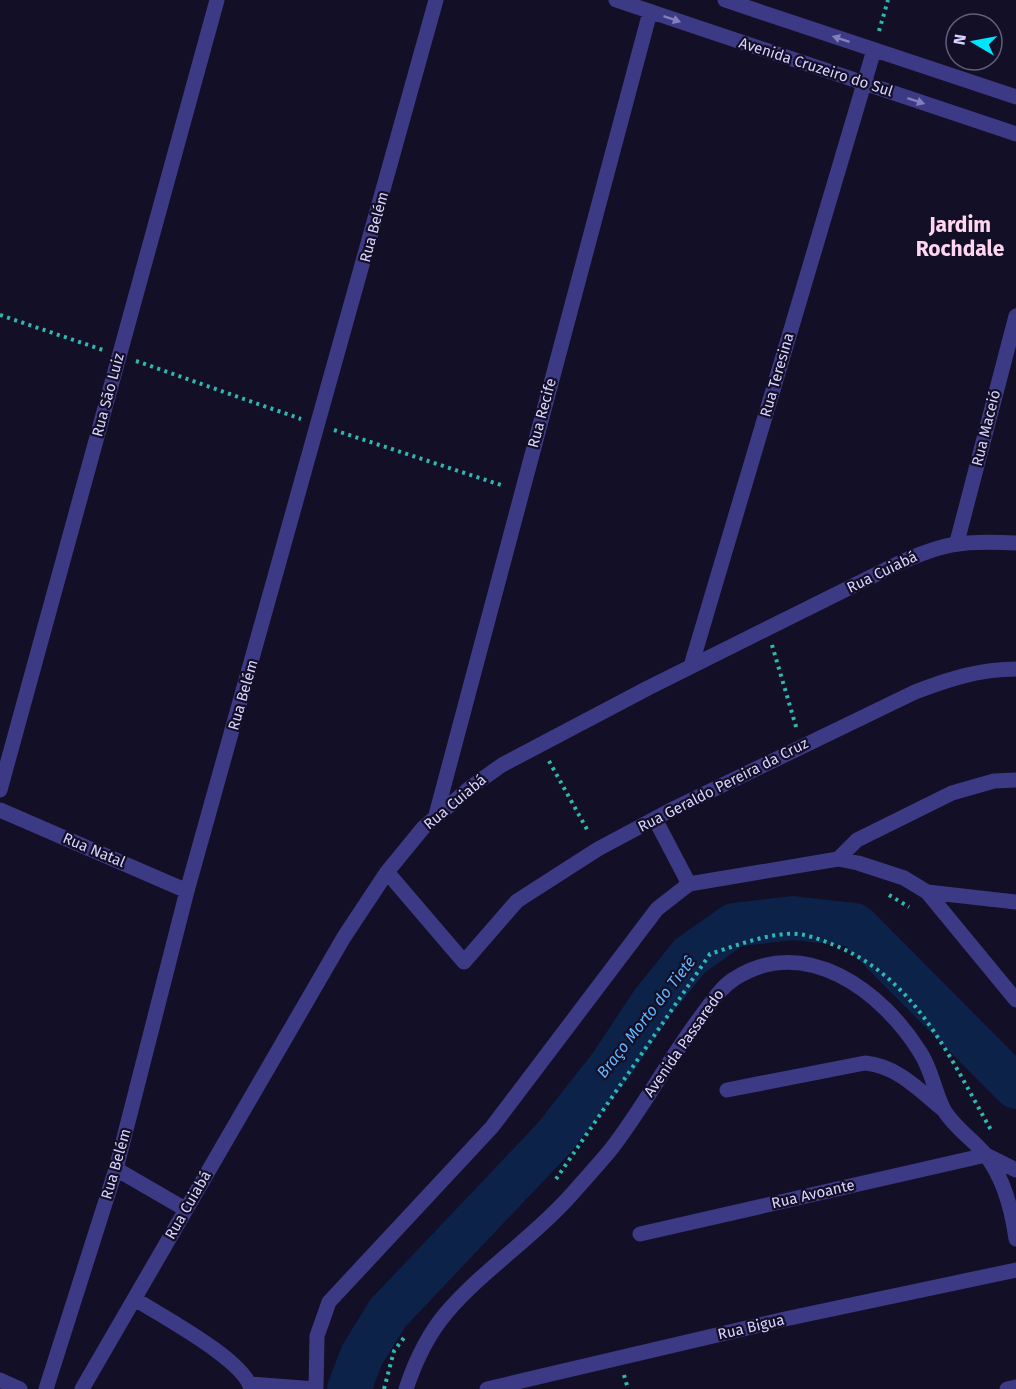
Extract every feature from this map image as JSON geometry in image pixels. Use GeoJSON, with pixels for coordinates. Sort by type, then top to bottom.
{"type":"FeatureCollection","features":[{"type":"Feature","properties":{"kind":"street","name":"Rua São Luiz"},"geometry":{"type":"LineString","coordinates":[[0,790],[217,0]]}},
{"type":"Feature","properties":{"kind":"street","name":"Rua Belém"},"geometry":{"type":"LineString","coordinates":[[46,1389],[116,1169],[187,891],[436,0]]}},
{"type":"Feature","properties":{"kind":"street","name":"Avenida Cruzeiro do Sul"},"geometry":{"type":"LineString","coordinates":[[616,0],[1016,134]]}},
{"type":"Feature","properties":{"kind":"street"},"geometry":{"type":"LineString","coordinates":[[725,0],[1016,96]]}},
{"type":"Feature","properties":{"kind":"street","name":"Rua Recife"},"geometry":{"type":"LineString","coordinates":[[436,815],[650,12]]}},
{"type":"Feature","properties":{"kind":"street","name":"Rua Teresina"},"geometry":{"type":"LineString","coordinates":[[691,666],[874,50]]}},
{"type":"Feature","properties":{"kind":"street","name":"Rua Maceió"},"geometry":{"type":"LineString","coordinates":[[957,542],[1009,371],[1016,316]]}},
{"type":"Feature","properties":{"kind":"street","name":"Rua Cuiabá"},"geometry":{"type":"LineString","coordinates":[[82,1389],[344,937],[387,872],[436,815],[502,765],[539,744],[924,551],[957,542],[1016,543]]}},
{"type":"Feature","properties":{"kind":"street","name":"Rua Geraldo Pereira da Cruz"},"geometry":{"type":"LineString","coordinates":[[387,872],[464,962],[518,901],[598,849],[801,745],[953,677],[992,669],[1016,669]]}},
{"type":"Feature","properties":{"kind":"street"},"geometry":{"type":"LineString","coordinates":[[838,859],[856,840],[952,793],[984,783],[1016,780]]}},
{"type":"Feature","properties":{"kind":"street","name":"Rua Natal"},"geometry":{"type":"LineString","coordinates":[[0,810],[187,891]]}},
{"type":"Feature","properties":{"kind":"street"},"geometry":{"type":"LineString","coordinates":[[655,819],[689,884]]}},
{"type":"Feature","properties":{"kind":"street"},"geometry":{"type":"LineString","coordinates":[[135,1299],[238,1367],[251,1386],[316,1388],[317,1335],[329,1302],[492,1128],[657,909],[689,884],[838,859],[904,878],[927,892],[1016,1000]]}},
{"type":"Feature","properties":{"kind":"street"},"geometry":{"type":"LineString","coordinates":[[927,892],[1016,902]]}},
{"type":"Feature","properties":{"kind":"street","name":"Avenida Passaredo"},"geometry":{"type":"LineString","coordinates":[[406,1389],[423,1349],[447,1313],[553,1216],[612,1147],[717,995],[726,985],[746,972],[774,962],[803,962],[831,970],[858,986],[903,1027],[921,1052],[933,1076],[945,1111],[986,1155],[999,1178],[1009,1206],[1016,1239]]}},
{"type":"Feature","properties":{"kind":"street"},"geometry":{"type":"LineString","coordinates":[[727,1090],[865,1063],[887,1067],[897,1072],[945,1111]]}},
{"type":"Feature","properties":{"kind":"street"},"geometry":{"type":"LineString","coordinates":[[986,1155],[1016,1170]]}},
{"type":"Feature","properties":{"kind":"street","name":"Rua Avoante"},"geometry":{"type":"LineString","coordinates":[[640,1234],[986,1155]]}},
{"type":"Feature","properties":{"kind":"street"},"geometry":{"type":"LineString","coordinates":[[116,1169],[185,1209]]}},
{"type":"Feature","properties":{"kind":"street","name":"Rua Bigua"},"geometry":{"type":"LineString","coordinates":[[487,1389],[785,1319],[1016,1270]]}},
{"type":"Feature","properties":{"kind":"street"},"geometry":{"type":"LineString","coordinates":[[0,1380],[20,1389]]}},
{"type":"Feature","properties":{"kind":"street"},"geometry":{"type":"LineString","coordinates":[[1007,1389],[1016,1387]]}},
{"type":"Feature","properties":{"kind":"path"},"geometry":{"type":"LineString","coordinates":[[874,50],[888,0]]}},
{"type":"Feature","properties":{"kind":"path"},"geometry":{"type":"LineString","coordinates":[[0,315],[319,425],[521,491]]}},
{"type":"Feature","properties":{"kind":"path"},"geometry":{"type":"LineString","coordinates":[[768,629],[801,745]]}},
{"type":"Feature","properties":{"kind":"path"},"geometry":{"type":"LineString","coordinates":[[539,744],[598,849]]}},
{"type":"Feature","properties":{"kind":"path"},"geometry":{"type":"LineString","coordinates":[[883,892],[918,912]]}},
{"type":"Feature","properties":{"kind":"path"},"geometry":{"type":"LineString","coordinates":[[548,1187],[710,954],[752,940],[788,934],[815,937],[861,956],[902,991],[932,1027],[994,1136]]}},
{"type":"Feature","properties":{"kind":"path"},"geometry":{"type":"LineString","coordinates":[[384,1389],[394,1351],[407,1334]]}},
{"type":"Feature","properties":{"kind":"waterway","name":"Braço Morto do Tietê"},"geometry":{"type":"LineString","coordinates":[[349,1389],[362,1355],[388,1313],[553,1139],[612,1064],[653,1002],[690,956],[734,925],[793,918],[855,925],[1016,1087]]}},
{"type":"Feature","properties":{"kind":"district","name":"Jardim Rochdale"},"geometry":{"type":"Point","coordinates":[960,237]}}]}
